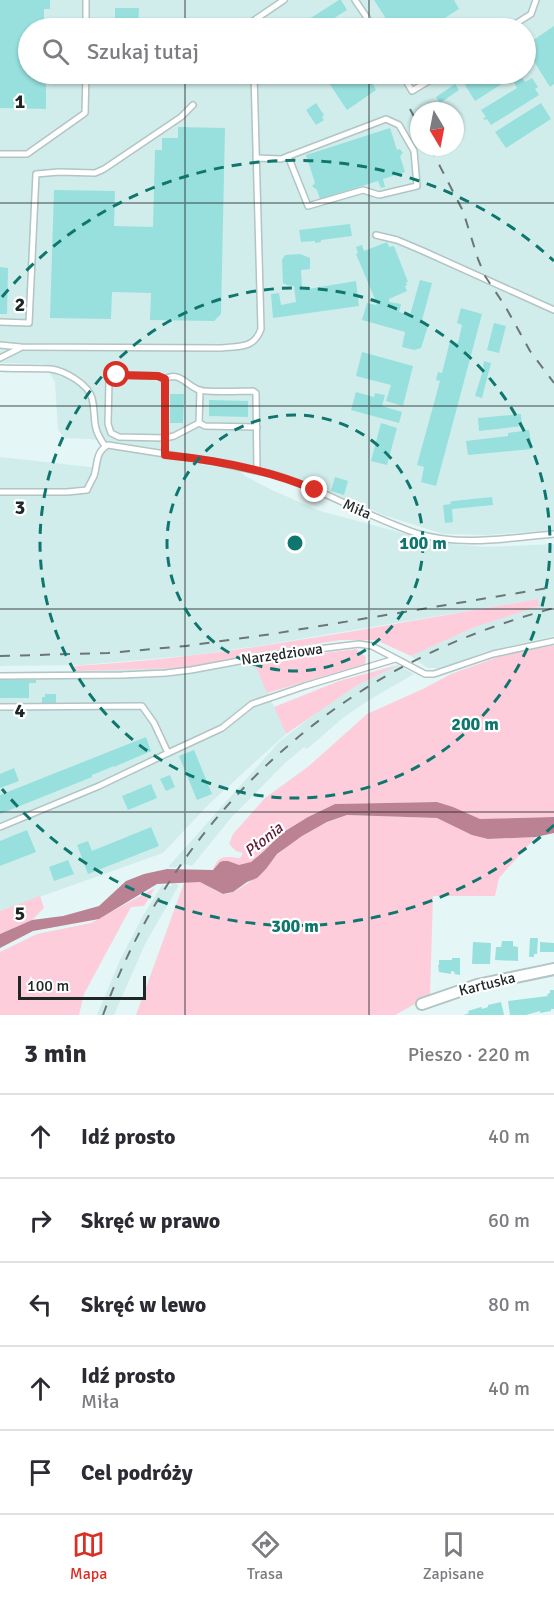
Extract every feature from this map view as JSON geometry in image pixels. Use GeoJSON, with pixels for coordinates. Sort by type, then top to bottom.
{"type":"FeatureCollection","features":[{"type":"Feature","properties":{"kind":"street","name":"Kartuska"},"geometry":{"type":"LineString","coordinates":[[422,1004],[477,985],[554,969]]}},
{"type":"Feature","properties":{"kind":"lane"},"geometry":{"type":"LineString","coordinates":[[86,0],[86,18]]}},
{"type":"Feature","properties":{"kind":"lane"},"geometry":{"type":"LineString","coordinates":[[257,18],[284,0]]}},
{"type":"Feature","properties":{"kind":"lane"},"geometry":{"type":"LineString","coordinates":[[355,0],[367,18]]}},
{"type":"Feature","properties":{"kind":"lane"},"geometry":{"type":"LineString","coordinates":[[525,18],[531,14],[536,0]]}},
{"type":"Feature","properties":{"kind":"lane"},"geometry":{"type":"LineString","coordinates":[[0,154],[27,154],[85,114],[86,84]]}},
{"type":"Feature","properties":{"kind":"lane"},"geometry":{"type":"LineString","coordinates":[[0,345],[221,348],[248,345],[258,338],[261,329],[254,84]]}},
{"type":"Feature","properties":{"kind":"lane"},"geometry":{"type":"LineString","coordinates":[[408,84],[412,91],[424,84]]}},
{"type":"Feature","properties":{"kind":"lane"},"geometry":{"type":"LineString","coordinates":[[0,322],[29,323],[36,174],[95,173],[181,117],[193,105]]}},
{"type":"Feature","properties":{"kind":"lane"},"geometry":{"type":"LineString","coordinates":[[256,158],[281,159],[288,156],[386,119],[399,125],[414,151],[417,186],[379,195],[363,190],[308,206],[288,156]]}},
{"type":"Feature","properties":{"kind":"lane"},"geometry":{"type":"LineString","coordinates":[[376,235],[397,240],[554,310]]}},
{"type":"Feature","properties":{"kind":"lane"},"geometry":{"type":"LineString","coordinates":[[0,358],[21,347]]}},
{"type":"Feature","properties":{"kind":"lane"},"geometry":{"type":"LineString","coordinates":[[0,368],[53,369],[78,381],[91,396],[94,426],[105,446],[99,452],[94,477],[87,490],[0,492]]}},
{"type":"Feature","properties":{"kind":"lane"},"geometry":{"type":"LineString","coordinates":[[199,423],[174,436],[165,438],[119,438],[111,433],[108,424],[109,381],[117,375],[158,376],[165,379],[171,376],[179,377],[200,390],[253,391],[256,393],[257,471]]}},
{"type":"Feature","properties":{"kind":"lane"},"geometry":{"type":"LineString","coordinates":[[165,379],[165,455]]}},
{"type":"Feature","properties":{"kind":"lane"},"geometry":{"type":"LineString","coordinates":[[199,423],[200,390]]}},
{"type":"Feature","properties":{"kind":"lane"},"geometry":{"type":"LineString","coordinates":[[199,423],[205,426],[257,427]]}},
{"type":"Feature","properties":{"kind":"lane","name":"Miła"},"geometry":{"type":"LineString","coordinates":[[105,446],[125,447],[270,473],[417,533],[442,538],[478,540],[554,534]]}},
{"type":"Feature","properties":{"kind":"lane","name":"Narzędziowa"},"geometry":{"type":"LineString","coordinates":[[0,676],[166,673],[277,654],[359,644],[372,646],[425,674],[435,674],[493,654],[554,641]]}},
{"type":"Feature","properties":{"kind":"lane"},"geometry":{"type":"LineString","coordinates":[[0,827],[99,786],[222,728],[252,704],[395,659]]}},
{"type":"Feature","properties":{"kind":"lane"},"geometry":{"type":"LineString","coordinates":[[0,707],[142,706],[154,723],[168,753]]}},
{"type":"Feature","properties":{"kind":"shaded area"},"geometry":{"type":"Polygon","coordinates":[[[0,0],[554,0],[554,530],[487,535],[443,534],[383,515],[283,473],[159,449],[90,439],[65,438],[58,430],[55,382],[44,364],[0,363],[0,0]]]}},
{"type":"Feature","properties":{"kind":"shaded area"},"geometry":{"type":"Polygon","coordinates":[[[110,448],[240,471],[272,490],[320,511],[433,541],[486,547],[554,544],[554,636],[484,652],[446,668],[427,668],[411,656],[475,627],[539,606],[538,599],[194,655],[83,665],[0,666],[0,457],[99,468],[102,453],[110,448]]]}},
{"type":"Feature","properties":{"kind":"shaded area"},"geometry":{"type":"Polygon","coordinates":[[[538,599],[540,606],[475,627],[411,656],[376,640],[341,640],[182,668],[75,671],[74,666],[132,662],[249,648],[538,599]]]}},
{"type":"Feature","properties":{"kind":"shaded area"},"geometry":{"type":"Polygon","coordinates":[[[554,645],[554,817],[481,821],[437,802],[335,804],[282,833],[242,869],[226,866],[213,869],[221,859],[240,858],[243,853],[236,851],[229,844],[233,834],[265,798],[309,766],[367,714],[451,674],[498,657],[554,645]]]}},
{"type":"Feature","properties":{"kind":"shaded area"},"geometry":{"type":"Polygon","coordinates":[[[356,649],[366,657],[365,664],[267,693],[254,662],[356,649]]]}},
{"type":"Feature","properties":{"kind":"shaded area"},"geometry":{"type":"Polygon","coordinates":[[[251,655],[286,734],[210,803],[163,853],[0,911],[0,672],[182,668],[251,655]]]}},
{"type":"Feature","properties":{"kind":"shaded area"},"geometry":{"type":"Polygon","coordinates":[[[398,665],[414,674],[344,717],[307,749],[304,747],[285,763],[230,819],[192,866],[185,864],[176,868],[168,867],[279,742],[356,686],[398,665]]]}},
{"type":"Feature","properties":{"kind":"shaded area"},"geometry":{"type":"Polygon","coordinates":[[[398,665],[356,686],[286,734],[274,707],[339,681],[398,665]]]}},
{"type":"Feature","properties":{"kind":"shaded area"},"geometry":{"type":"Polygon","coordinates":[[[437,802],[480,819],[554,817],[554,833],[536,837],[488,839],[472,835],[437,818],[347,815],[327,822],[302,836],[277,854],[257,878],[233,892],[223,894],[200,882],[157,884],[99,919],[33,931],[0,948],[0,934],[32,920],[63,916],[99,906],[126,881],[144,874],[167,869],[213,870],[223,861],[239,865],[251,862],[282,833],[335,804],[437,802]]]}},
{"type":"Feature","properties":{"kind":"shaded area"},"geometry":{"type":"Polygon","coordinates":[[[347,815],[437,818],[488,839],[536,837],[499,878],[495,896],[433,896],[430,996],[395,1015],[136,1015],[184,883],[200,882],[221,893],[231,893],[263,872],[276,856],[301,836],[347,815]]]}},
{"type":"Feature","properties":{"kind":"shaded area"},"geometry":{"type":"Polygon","coordinates":[[[173,883],[179,885],[145,944],[114,1015],[97,1015],[120,960],[144,914],[162,885],[171,886],[173,883]]]}},
{"type":"Feature","properties":{"kind":"shaded area"},"geometry":{"type":"Polygon","coordinates":[[[155,888],[144,906],[131,907],[84,994],[79,1015],[0,1015],[0,952],[37,934],[91,923],[155,888]]]}},
{"type":"Feature","properties":{"kind":"shaded area"},"geometry":{"type":"Polygon","coordinates":[[[40,896],[44,908],[32,920],[0,934],[0,911],[40,896]]]}},
{"type":"Feature","properties":{"kind":"building"},"geometry":{"type":"Polygon","coordinates":[[[0,0],[50,0],[50,9],[44,9],[44,18],[18,18],[18,84],[46,84],[46,109],[0,108],[0,0]]]}},
{"type":"Feature","properties":{"kind":"building"},"geometry":{"type":"Polygon","coordinates":[[[339,0],[347,10],[334,18],[311,18],[339,0]]]}},
{"type":"Feature","properties":{"kind":"building"},"geometry":{"type":"Polygon","coordinates":[[[374,0],[454,0],[459,9],[445,18],[386,18],[374,0]]]}},
{"type":"Feature","properties":{"kind":"building"},"geometry":{"type":"Polygon","coordinates":[[[115,8],[139,8],[138,18],[115,18],[115,8]]]}},
{"type":"Feature","properties":{"kind":"building"},"geometry":{"type":"Polygon","coordinates":[[[554,26],[554,84],[550,87],[536,65],[536,38],[554,26]]]}},
{"type":"Feature","properties":{"kind":"building"},"geometry":{"type":"Polygon","coordinates":[[[330,84],[373,84],[376,90],[347,110],[330,84]]]}},
{"type":"Feature","properties":{"kind":"building"},"geometry":{"type":"Polygon","coordinates":[[[455,84],[459,90],[441,102],[436,97],[455,84]]]}},
{"type":"Feature","properties":{"kind":"building"},"geometry":{"type":"Polygon","coordinates":[[[467,84],[502,84],[475,101],[465,85],[467,84]]]}},
{"type":"Feature","properties":{"kind":"building"},"geometry":{"type":"Polygon","coordinates":[[[515,84],[536,84],[538,87],[535,89],[539,95],[491,125],[487,119],[483,118],[486,117],[481,110],[517,88],[515,84]]]}},
{"type":"Feature","properties":{"kind":"building"},"geometry":{"type":"Polygon","coordinates":[[[316,103],[324,115],[322,117],[324,120],[316,125],[306,110],[316,103]]]}},
{"type":"Feature","properties":{"kind":"building"},"geometry":{"type":"Polygon","coordinates":[[[541,103],[551,119],[506,148],[495,132],[541,103]]]}},
{"type":"Feature","properties":{"kind":"building"},"geometry":{"type":"Polygon","coordinates":[[[178,127],[225,128],[221,314],[214,321],[150,320],[151,293],[112,292],[111,319],[50,318],[54,190],[115,191],[114,226],[153,227],[155,150],[162,150],[162,138],[178,138],[178,127]]]}},
{"type":"Feature","properties":{"kind":"building"},"geometry":{"type":"Polygon","coordinates":[[[390,128],[397,150],[400,149],[403,153],[400,156],[405,172],[383,179],[385,187],[381,188],[378,181],[320,199],[317,190],[312,186],[315,183],[306,155],[390,128]]]}},
{"type":"Feature","properties":{"kind":"building"},"geometry":{"type":"Polygon","coordinates":[[[350,224],[352,236],[321,240],[315,243],[315,241],[301,242],[299,230],[350,224]]]}},
{"type":"Feature","properties":{"kind":"building"},"geometry":{"type":"Polygon","coordinates":[[[387,242],[389,247],[394,246],[408,282],[405,286],[407,291],[389,299],[389,302],[401,304],[399,312],[410,315],[420,280],[432,283],[421,324],[428,326],[421,348],[414,350],[402,347],[405,332],[362,320],[367,303],[377,304],[356,254],[358,253],[356,247],[362,245],[364,251],[387,242]]]}},
{"type":"Feature","properties":{"kind":"building"},"geometry":{"type":"Polygon","coordinates":[[[300,254],[310,258],[310,269],[301,270],[302,290],[356,281],[359,306],[273,318],[271,294],[279,293],[281,305],[296,302],[294,286],[283,283],[282,260],[285,255],[300,254]]]}},
{"type":"Feature","properties":{"kind":"building"},"geometry":{"type":"Polygon","coordinates":[[[0,267],[8,268],[7,314],[0,314],[0,267]]]}},
{"type":"Feature","properties":{"kind":"building"},"geometry":{"type":"Polygon","coordinates":[[[461,308],[482,314],[436,486],[421,482],[424,467],[417,465],[440,381],[436,380],[438,372],[442,373],[450,341],[458,343],[462,325],[457,323],[461,308]]]}},
{"type":"Feature","properties":{"kind":"building"},"geometry":{"type":"Polygon","coordinates":[[[494,323],[506,326],[499,353],[487,350],[494,323]]]}},
{"type":"Feature","properties":{"kind":"building"},"geometry":{"type":"Polygon","coordinates":[[[362,352],[413,366],[403,406],[386,401],[391,385],[356,376],[362,352]]]}},
{"type":"Feature","properties":{"kind":"building"},"geometry":{"type":"Polygon","coordinates":[[[484,361],[491,363],[482,398],[475,396],[484,361]]]}},
{"type":"Feature","properties":{"kind":"building"},"geometry":{"type":"Polygon","coordinates":[[[356,392],[374,397],[375,393],[385,395],[382,406],[402,412],[399,423],[351,410],[356,392]]]}},
{"type":"Feature","properties":{"kind":"building"},"geometry":{"type":"Polygon","coordinates":[[[170,394],[184,394],[183,423],[170,423],[170,394]]]}},
{"type":"Feature","properties":{"kind":"building"},"geometry":{"type":"Polygon","coordinates":[[[209,400],[248,401],[248,417],[209,416],[209,400]]]}},
{"type":"Feature","properties":{"kind":"building"},"geometry":{"type":"Polygon","coordinates":[[[521,414],[522,426],[479,431],[478,418],[521,414]]]}},
{"type":"Feature","properties":{"kind":"building"},"geometry":{"type":"Polygon","coordinates":[[[381,423],[397,428],[387,465],[371,461],[381,423]]]}},
{"type":"Feature","properties":{"kind":"building"},"geometry":{"type":"Polygon","coordinates":[[[529,430],[532,449],[468,455],[466,441],[508,436],[508,433],[529,430]]]}},
{"type":"Feature","properties":{"kind":"building"},"geometry":{"type":"Polygon","coordinates":[[[335,477],[348,481],[344,495],[331,491],[335,477]]]}},
{"type":"Feature","properties":{"kind":"building"},"geometry":{"type":"Polygon","coordinates":[[[492,497],[493,505],[452,509],[453,522],[445,523],[443,505],[451,504],[450,502],[453,501],[492,497]]]}},
{"type":"Feature","properties":{"kind":"building"},"geometry":{"type":"Polygon","coordinates":[[[0,680],[36,680],[36,683],[29,683],[29,698],[0,698],[0,680]]]}},
{"type":"Feature","properties":{"kind":"building"},"geometry":{"type":"Polygon","coordinates":[[[45,694],[56,694],[56,704],[42,704],[42,697],[45,697],[45,694]]]}},
{"type":"Feature","properties":{"kind":"building"},"geometry":{"type":"Polygon","coordinates":[[[146,737],[151,751],[0,814],[0,795],[146,737]]]}},
{"type":"Feature","properties":{"kind":"building"},"geometry":{"type":"Polygon","coordinates":[[[194,750],[212,794],[197,800],[179,756],[194,750]]]}},
{"type":"Feature","properties":{"kind":"building"},"geometry":{"type":"Polygon","coordinates":[[[14,768],[19,781],[0,788],[0,774],[14,768]]]}},
{"type":"Feature","properties":{"kind":"building"},"geometry":{"type":"Polygon","coordinates":[[[170,775],[175,787],[166,791],[160,779],[170,775]]]}},
{"type":"Feature","properties":{"kind":"building"},"geometry":{"type":"Polygon","coordinates":[[[151,784],[157,798],[128,810],[122,796],[151,784]]]}},
{"type":"Feature","properties":{"kind":"building"},"geometry":{"type":"Polygon","coordinates":[[[151,827],[159,846],[88,874],[77,845],[88,841],[92,851],[151,827]]]}},
{"type":"Feature","properties":{"kind":"building"},"geometry":{"type":"Polygon","coordinates":[[[27,830],[36,852],[0,866],[0,841],[27,830]]]}},
{"type":"Feature","properties":{"kind":"building"},"geometry":{"type":"Polygon","coordinates":[[[68,860],[74,874],[54,881],[49,867],[68,860]]]}},
{"type":"Feature","properties":{"kind":"building"},"geometry":{"type":"Polygon","coordinates":[[[530,938],[538,938],[537,954],[534,954],[534,957],[529,957],[530,938]]]}},
{"type":"Feature","properties":{"kind":"building"},"geometry":{"type":"Polygon","coordinates":[[[502,941],[513,941],[513,946],[518,947],[518,961],[495,960],[496,947],[501,947],[502,941]]]}},
{"type":"Feature","properties":{"kind":"building"},"geometry":{"type":"Polygon","coordinates":[[[473,942],[491,943],[490,964],[472,964],[473,942]]]}},
{"type":"Feature","properties":{"kind":"building"},"geometry":{"type":"Polygon","coordinates":[[[540,942],[554,943],[554,952],[540,952],[540,942]]]}},
{"type":"Feature","properties":{"kind":"building"},"geometry":{"type":"Polygon","coordinates":[[[452,958],[460,958],[460,975],[451,971],[451,974],[439,972],[439,960],[452,960],[452,958]]]}},
{"type":"Feature","properties":{"kind":"building"},"geometry":{"type":"Polygon","coordinates":[[[550,990],[554,990],[554,1009],[551,1011],[510,1015],[508,1001],[548,996],[550,990]]]}},
{"type":"Feature","properties":{"kind":"building"},"geometry":{"type":"Polygon","coordinates":[[[501,1002],[504,1015],[464,1015],[469,1013],[468,1011],[501,1002]]]}},
{"type":"Feature","properties":{"kind":"railway"},"geometry":{"type":"LineString","coordinates":[[435,156],[463,211],[485,276],[530,351],[554,383]]}},
{"type":"Feature","properties":{"kind":"railway"},"geometry":{"type":"LineString","coordinates":[[0,656],[108,653],[186,646],[554,587]]}},
{"type":"Feature","properties":{"kind":"railway"},"geometry":{"type":"LineString","coordinates":[[103,1015],[127,958],[156,903],[190,852],[229,804],[273,759],[320,720],[371,685],[426,655],[489,629],[554,608]]}},
{"type":"Feature","properties":{"kind":"route"},"geometry":{"type":"LineString","coordinates":[[117,375],[158,376],[165,379],[165,455],[270,473],[315,490]]}},
{"type":"Feature","properties":{"kind":"water label","name":"Płonia"},"geometry":{"type":"Point","coordinates":[263,839]}}]}
